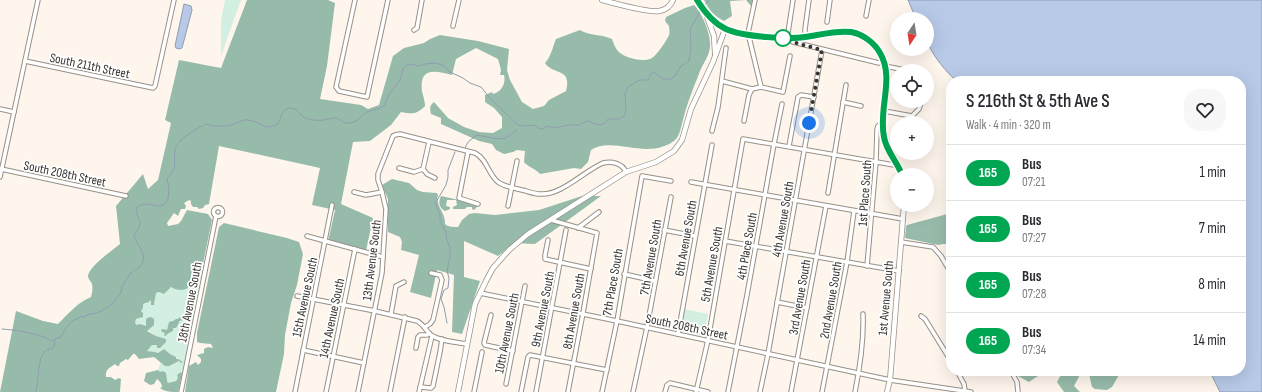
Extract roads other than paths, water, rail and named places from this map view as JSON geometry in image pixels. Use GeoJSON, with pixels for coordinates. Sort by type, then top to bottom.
{"type":"FeatureCollection","features":[{"type":"Feature","properties":{"kind":"main road"},"geometry":{"type":"LineString","coordinates":[[602,0],[655,12],[670,6],[673,0]]}},
{"type":"Feature","properties":{"kind":"main road"},"geometry":{"type":"LineString","coordinates":[[698,0],[713,31],[715,43],[715,55],[713,62]]}},
{"type":"Feature","properties":{"kind":"main road"},"geometry":{"type":"LineString","coordinates":[[706,14],[725,29],[737,34],[749,36],[787,39],[838,32],[846,32],[863,36],[880,51],[885,66],[886,77],[882,124],[887,147],[899,168]]}},
{"type":"Feature","properties":{"kind":"main road"},"geometry":{"type":"LineString","coordinates":[[458,392],[475,304],[493,268],[505,254],[524,237],[626,172],[661,160],[678,147],[684,134],[691,108],[713,62],[725,29]]}},
{"type":"Feature","properties":{"kind":"main road","name":"1st Avenue South"},"geometry":{"type":"LineString","coordinates":[[887,392],[890,380],[904,212]]}},
{"type":"Feature","properties":{"kind":"street"},"geometry":{"type":"LineString","coordinates":[[0,177],[38,0]]}},
{"type":"Feature","properties":{"kind":"street","name":"South 211th Street"},"geometry":{"type":"LineString","coordinates":[[25,61],[151,88],[155,86],[174,0]]}},
{"type":"Feature","properties":{"kind":"street"},"geometry":{"type":"LineString","coordinates":[[355,0],[336,89],[367,98],[388,0]]}},
{"type":"Feature","properties":{"kind":"street"},"geometry":{"type":"LineString","coordinates":[[414,30],[417,28],[422,0]]}},
{"type":"Feature","properties":{"kind":"street"},"geometry":{"type":"LineString","coordinates":[[454,26],[459,0]]}},
{"type":"Feature","properties":{"kind":"street"},"geometry":{"type":"LineString","coordinates":[[754,0],[748,30],[761,87]]}},
{"type":"Feature","properties":{"kind":"street"},"geometry":{"type":"LineString","coordinates":[[793,0],[787,39],[822,50],[879,63]]}},
{"type":"Feature","properties":{"kind":"street"},"geometry":{"type":"LineString","coordinates":[[805,37],[809,0]]}},
{"type":"Feature","properties":{"kind":"street"},"geometry":{"type":"LineString","coordinates":[[827,22],[830,0]]}},
{"type":"Feature","properties":{"kind":"street"},"geometry":{"type":"LineString","coordinates":[[866,16],[869,0]]}},
{"type":"Feature","properties":{"kind":"street"},"geometry":{"type":"LineString","coordinates":[[712,131],[722,82],[726,48]]}},
{"type":"Feature","properties":{"kind":"street","name":"4th Avenue South"},"geometry":{"type":"LineString","coordinates":[[760,392],[822,50]]}},
{"type":"Feature","properties":{"kind":"street"},"geometry":{"type":"LineString","coordinates":[[722,82],[752,89],[761,87],[783,92],[790,56]]}},
{"type":"Feature","properties":{"kind":"street"},"geometry":{"type":"LineString","coordinates":[[885,66],[890,67]]}},
{"type":"Feature","properties":{"kind":"street"},"geometry":{"type":"LineString","coordinates":[[828,193],[846,85]]}},
{"type":"Feature","properties":{"kind":"street"},"geometry":{"type":"LineString","coordinates":[[744,121],[749,95],[752,89]]}},
{"type":"Feature","properties":{"kind":"street"},"geometry":{"type":"LineString","coordinates":[[789,146],[798,97],[800,95],[814,98]]}},
{"type":"Feature","properties":{"kind":"street"},"geometry":{"type":"LineString","coordinates":[[843,102],[861,106]]}},
{"type":"Feature","properties":{"kind":"street","name":"4th Place South"},"geometry":{"type":"LineString","coordinates":[[728,392],[738,347],[764,195],[782,104]]}},
{"type":"Feature","properties":{"kind":"street"},"geometry":{"type":"LineString","coordinates":[[0,108],[14,112]]}},
{"type":"Feature","properties":{"kind":"street"},"geometry":{"type":"LineString","coordinates":[[884,111],[912,116],[919,108]]}},
{"type":"Feature","properties":{"kind":"street","name":"1st Place South"},"geometry":{"type":"LineString","coordinates":[[867,266],[876,162],[877,129],[878,126],[882,124]]}},
{"type":"Feature","properties":{"kind":"street","name":"13th Avenue South"},"geometry":{"type":"LineString","coordinates":[[358,392],[382,273],[386,209],[378,180],[378,174],[391,139],[395,135],[400,134],[429,142]]}},
{"type":"Feature","properties":{"kind":"street","name":"5th Avenue South"},"geometry":{"type":"LineString","coordinates":[[697,391],[708,340],[743,139],[774,144]]}},
{"type":"Feature","properties":{"kind":"street"},"geometry":{"type":"LineString","coordinates":[[423,169],[429,142],[475,154],[481,157],[498,182],[539,194],[545,194],[560,189],[602,162],[619,164],[626,172]]}},
{"type":"Feature","properties":{"kind":"street"},"geometry":{"type":"LineString","coordinates":[[774,144],[894,166],[897,164]]}},
{"type":"Feature","properties":{"kind":"street","name":"6th Avenue South"},"geometry":{"type":"LineString","coordinates":[[678,334],[712,145]]}},
{"type":"Feature","properties":{"kind":"street"},"geometry":{"type":"LineString","coordinates":[[468,152],[459,198],[478,204]]}},
{"type":"Feature","properties":{"kind":"street"},"geometry":{"type":"LineString","coordinates":[[508,206],[517,161]]}},
{"type":"Feature","properties":{"kind":"street"},"geometry":{"type":"LineString","coordinates":[[399,168],[414,172],[423,169]]}},
{"type":"Feature","properties":{"kind":"street","name":"South 208th Street"},"geometry":{"type":"LineString","coordinates":[[1,169],[126,196]]}},
{"type":"Feature","properties":{"kind":"street"},"geometry":{"type":"LineString","coordinates":[[423,169],[428,174],[436,178]]}},
{"type":"Feature","properties":{"kind":"street","name":"7th Place South"},"geometry":{"type":"LineString","coordinates":[[602,392],[617,320],[642,176],[671,181]]}},
{"type":"Feature","properties":{"kind":"street"},"geometry":{"type":"LineString","coordinates":[[691,182],[903,219]]}},
{"type":"Feature","properties":{"kind":"street"},"geometry":{"type":"LineString","coordinates":[[354,192],[366,195],[382,192]]}},
{"type":"Feature","properties":{"kind":"street","name":"7th Avenue South"},"geometry":{"type":"LineString","coordinates":[[633,392],[647,327],[671,196]]}},
{"type":"Feature","properties":{"kind":"street","name":"15th Avenue South"},"geometry":{"type":"LineString","coordinates":[[295,392],[332,205]]}},
{"type":"Feature","properties":{"kind":"street","name":"3rd Avenue South"},"geometry":{"type":"LineString","coordinates":[[791,392],[826,206]]}},
{"type":"Feature","properties":{"kind":"street","name":"2nd Avenue South"},"geometry":{"type":"LineString","coordinates":[[822,392],[847,262],[854,211]]}},
{"type":"Feature","properties":{"kind":"street"},"geometry":{"type":"LineString","coordinates":[[551,220],[578,228],[599,212]]}},
{"type":"Feature","properties":{"kind":"street","name":"18th Avenue South"},"geometry":{"type":"LineString","coordinates":[[181,392],[216,216]]}},
{"type":"Feature","properties":{"kind":"street","name":"8th Avenue South"},"geometry":{"type":"LineString","coordinates":[[568,392],[597,233],[578,228]]}},
{"type":"Feature","properties":{"kind":"street","name":"9th Avenue South"},"geometry":{"type":"LineString","coordinates":[[536,392],[566,230]]}},
{"type":"Feature","properties":{"kind":"street"},"geometry":{"type":"LineString","coordinates":[[664,230],[695,236]]}},
{"type":"Feature","properties":{"kind":"street"},"geometry":{"type":"LineString","coordinates":[[307,236],[383,256]]}},
{"type":"Feature","properties":{"kind":"street"},"geometry":{"type":"LineString","coordinates":[[548,240],[545,259],[591,269]]}},
{"type":"Feature","properties":{"kind":"street"},"geometry":{"type":"LineString","coordinates":[[725,241],[899,271]]}},
{"type":"Feature","properties":{"kind":"street"},"geometry":{"type":"LineString","coordinates":[[901,242],[930,246],[936,250],[946,265]]}},
{"type":"Feature","properties":{"kind":"street","name":"14th Avenue South"},"geometry":{"type":"LineString","coordinates":[[326,392],[355,249]]}},
{"type":"Feature","properties":{"kind":"street"},"geometry":{"type":"LineString","coordinates":[[425,327],[433,320],[442,280],[440,275],[431,273]]}},
{"type":"Feature","properties":{"kind":"street"},"geometry":{"type":"LineString","coordinates":[[624,274],[655,281]]}},
{"type":"Feature","properties":{"kind":"street"},"geometry":{"type":"LineString","coordinates":[[390,314],[396,286],[404,282]]}},
{"type":"Feature","properties":{"kind":"street","name":"10th Avenue South"},"geometry":{"type":"LineString","coordinates":[[506,384],[525,286]]}},
{"type":"Feature","properties":{"kind":"street","name":"South 208th Street"},"geometry":{"type":"LineString","coordinates":[[480,293],[617,320],[890,380],[954,391],[971,392]]}},
{"type":"Feature","properties":{"kind":"street"},"geometry":{"type":"LineString","coordinates":[[297,296],[405,318],[419,322],[430,334],[442,339],[467,344]]}},
{"type":"Feature","properties":{"kind":"street"},"geometry":{"type":"LineString","coordinates":[[777,302],[808,308]]}},
{"type":"Feature","properties":{"kind":"street"},"geometry":{"type":"LineString","coordinates":[[855,392],[859,373],[863,314]]}},
{"type":"Feature","properties":{"kind":"street"},"geometry":{"type":"LineString","coordinates":[[491,315],[486,331],[485,345],[513,352]]}},
{"type":"Feature","properties":{"kind":"street"},"geometry":{"type":"LineString","coordinates":[[921,316],[926,319],[946,353]]}},
{"type":"Feature","properties":{"kind":"street"},"geometry":{"type":"LineString","coordinates":[[390,392],[405,318]]}},
{"type":"Feature","properties":{"kind":"street"},"geometry":{"type":"LineString","coordinates":[[416,348],[418,337],[420,335],[430,334]]}},
{"type":"Feature","properties":{"kind":"street"},"geometry":{"type":"LineString","coordinates":[[419,392],[430,334]]}},
{"type":"Feature","properties":{"kind":"street"},"geometry":{"type":"LineString","coordinates":[[420,387],[431,388],[433,386],[442,339]]}},
{"type":"Feature","properties":{"kind":"street"},"geometry":{"type":"LineString","coordinates":[[303,350],[364,362]]}},
{"type":"Feature","properties":{"kind":"street"},"geometry":{"type":"LineString","coordinates":[[474,392],[482,352]]}},
{"type":"Feature","properties":{"kind":"street"},"geometry":{"type":"LineString","coordinates":[[521,392],[528,357],[532,355],[607,370]]}},
{"type":"Feature","properties":{"kind":"street"},"geometry":{"type":"LineString","coordinates":[[960,376],[964,384],[965,391]]}},
{"type":"Feature","properties":{"kind":"street"},"geometry":{"type":"LineString","coordinates":[[1013,376],[1018,392]]}},
{"type":"Feature","properties":{"kind":"street"},"geometry":{"type":"LineString","coordinates":[[665,392],[667,384],[672,383],[697,391],[708,392]]}},
{"type":"Feature","properties":{"kind":"water"},"geometry":{"type":"Polygon","coordinates":[[[908,0],[1262,0],[1262,392],[1220,392],[1212,376],[1246,376],[1246,76],[951,76],[934,54],[934,12],[913,12],[908,0]]]}},
{"type":"Feature","properties":{"kind":"water"},"geometry":{"type":"Polygon","coordinates":[[[184,4],[191,6],[192,10],[182,48],[179,49],[175,46],[184,4]]]}},
{"type":"Feature","properties":{"kind":"waterway"},"geometry":{"type":"LineString","coordinates":[[704,6],[709,0]]}},
{"type":"Feature","properties":{"kind":"waterway"},"geometry":{"type":"LineString","coordinates":[[36,392],[39,365],[45,351],[54,347],[55,339],[61,337],[71,322],[81,316],[84,317],[89,314],[98,313],[110,305],[120,294],[122,286],[129,275],[142,264],[144,258],[134,236],[140,224],[137,209],[141,205],[146,204],[161,206],[166,203],[169,188],[167,179],[174,169],[176,147],[181,140],[198,128],[206,124],[228,126],[246,120],[270,127],[278,124],[283,112],[290,108],[297,110],[305,118],[317,120],[335,118],[342,122],[350,123],[367,112],[384,106],[388,96],[400,80],[405,66],[410,64],[419,66],[436,63],[444,66],[450,72],[470,83],[481,87],[490,98],[518,125],[536,125],[538,128],[543,129],[548,126],[554,128],[579,125],[587,121],[600,125],[604,124],[608,119],[619,119],[624,116],[626,110],[625,93],[628,87],[639,80],[648,80],[654,72],[663,79],[671,79],[675,76],[681,66],[689,61],[691,48],[690,29],[701,10]]}},
{"type":"Feature","properties":{"kind":"waterway"},"geometry":{"type":"LineString","coordinates":[[465,148],[468,142],[477,135],[504,139],[517,130]]}},
{"type":"Feature","properties":{"kind":"waterway"},"geometry":{"type":"LineString","coordinates":[[447,323],[441,299],[444,290],[448,288],[449,278],[447,271],[450,248],[446,237],[446,232],[440,221],[440,215],[436,202],[446,185],[448,170],[455,152]]}},
{"type":"Feature","properties":{"kind":"waterway"},"geometry":{"type":"LineString","coordinates":[[2,329],[31,333],[53,341]]}}]}
